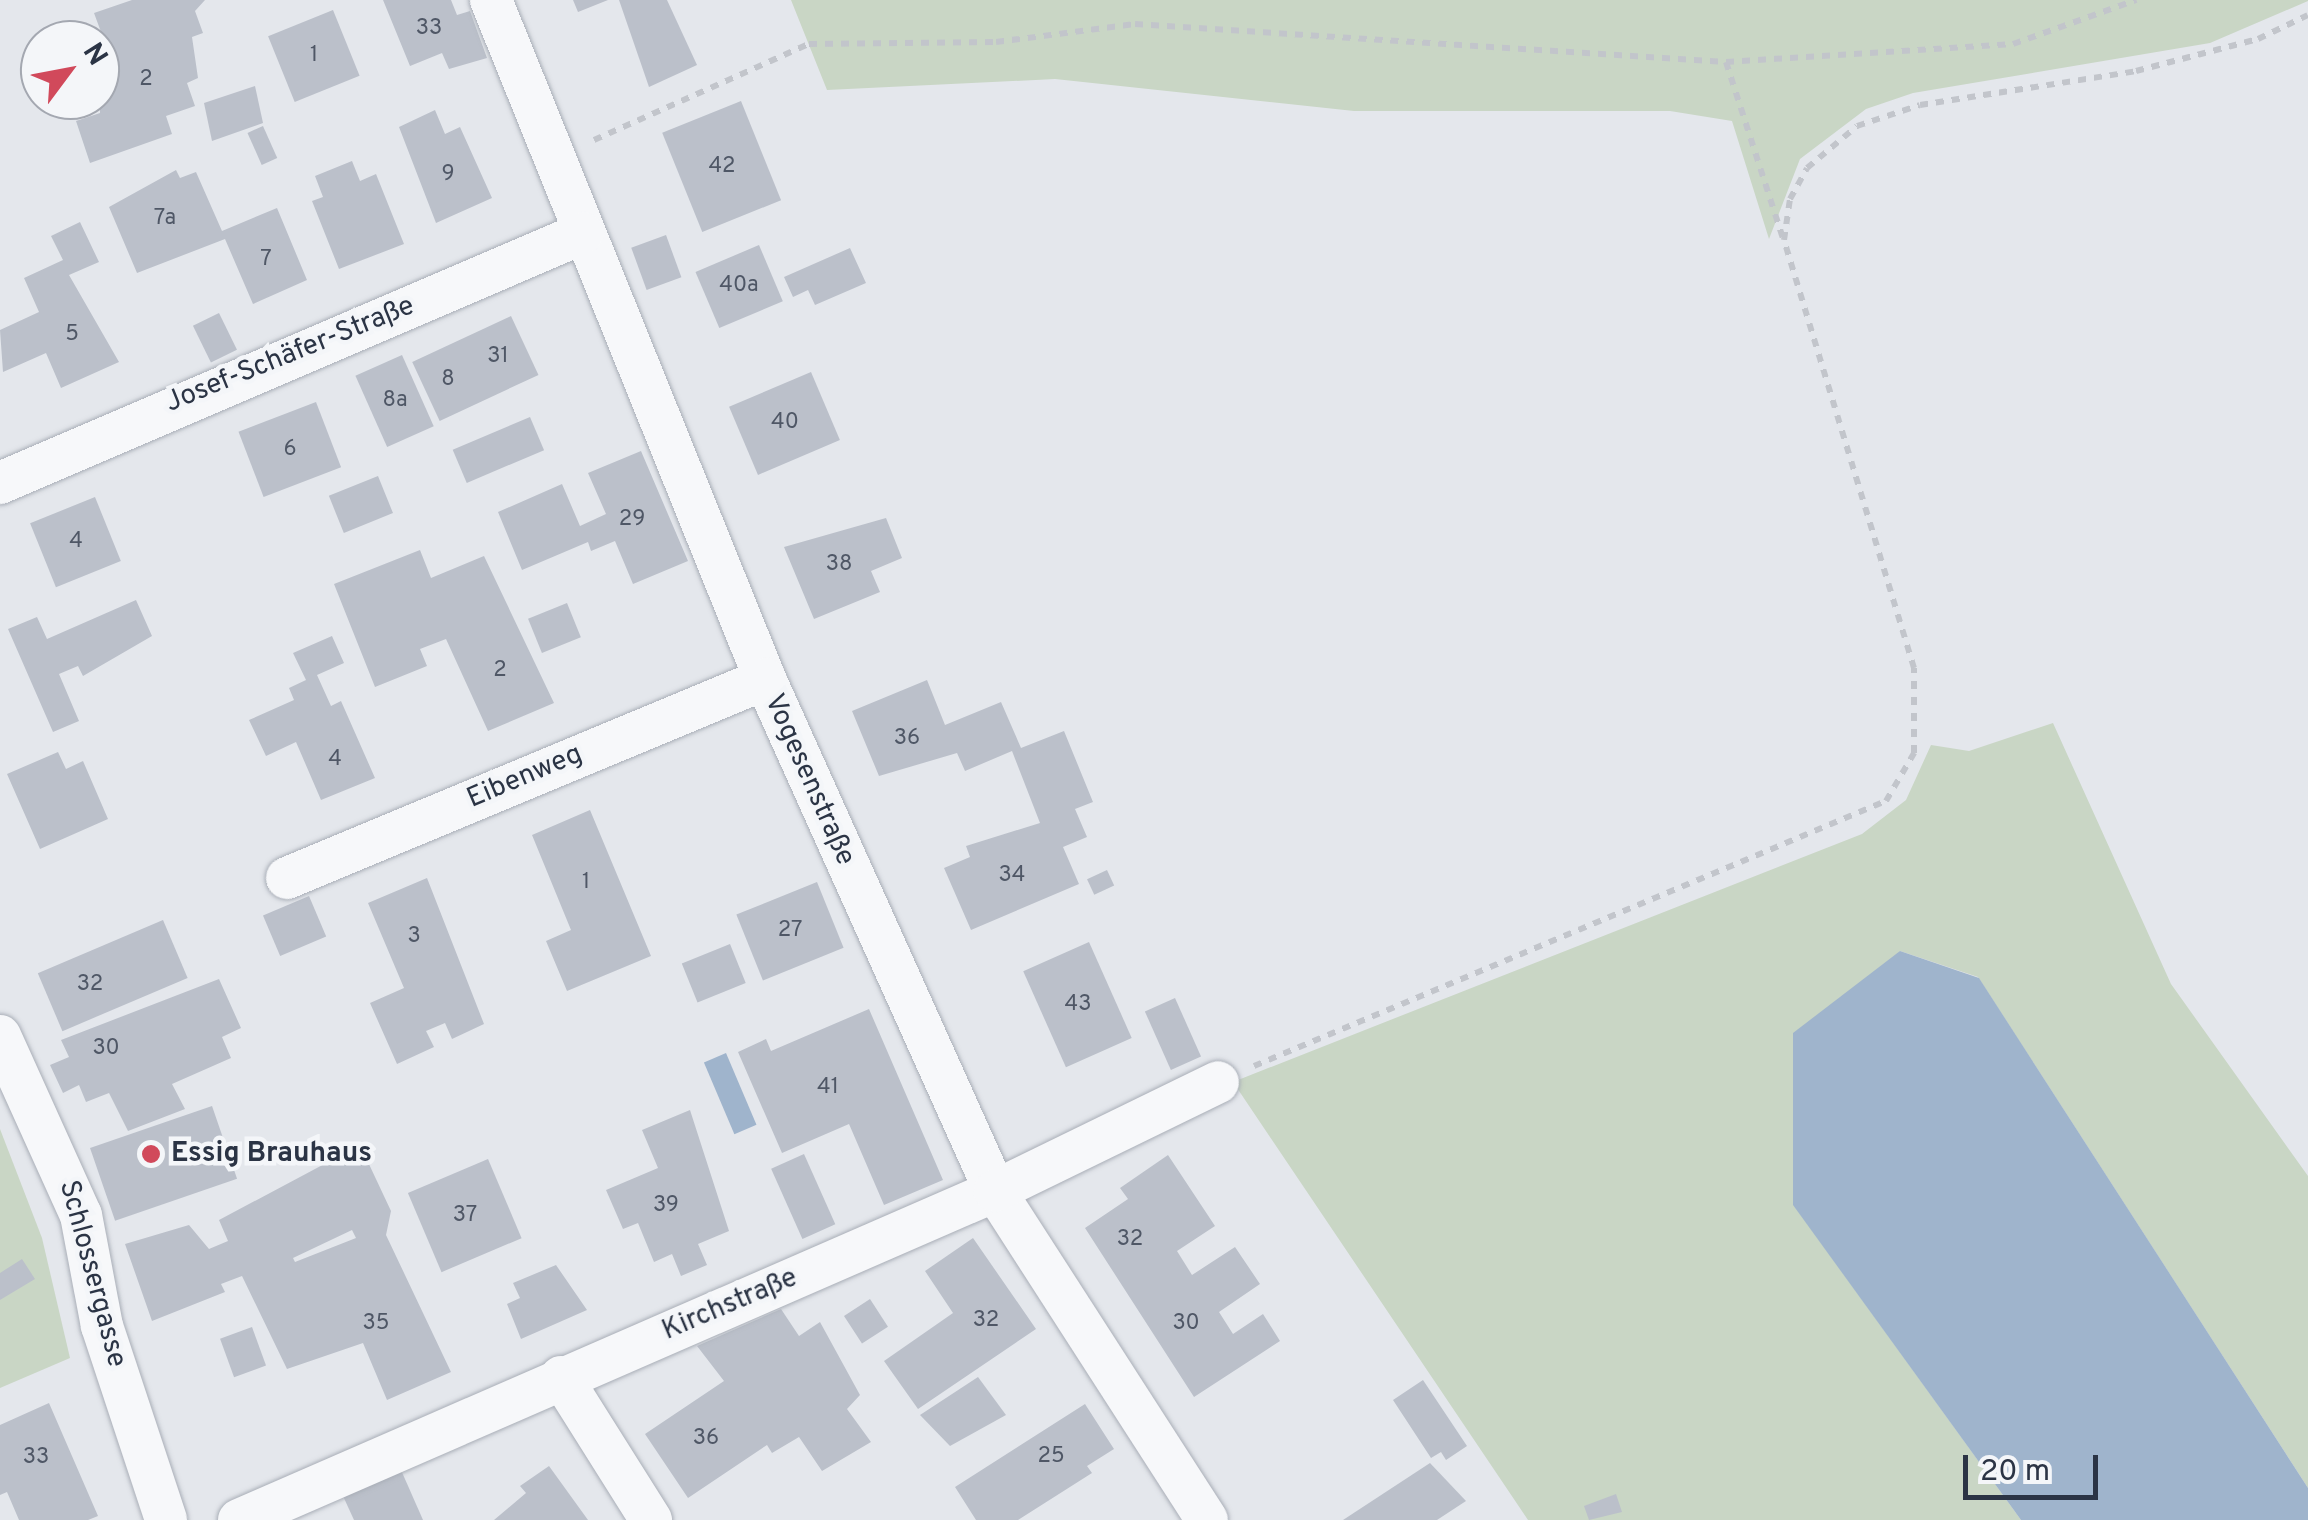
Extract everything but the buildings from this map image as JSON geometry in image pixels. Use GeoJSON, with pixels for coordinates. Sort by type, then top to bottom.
{"type":"FeatureCollection","features":[{"type":"Feature","properties":{"kind":"street","name":"Vogesenstraße"},"geometry":{"type":"LineString","coordinates":[[491,0],[765,679],[995,1191],[1207,1520]]}},
{"type":"Feature","properties":{"kind":"street","name":"Josef-Schäfer-Straße"},"geometry":{"type":"LineString","coordinates":[[0,483],[583,233]]}},
{"type":"Feature","properties":{"kind":"street","name":"Eibenweg"},"geometry":{"type":"LineString","coordinates":[[287,878],[765,679]]}},
{"type":"Feature","properties":{"kind":"street","name":"Schlossergasse"},"geometry":{"type":"LineString","coordinates":[[0,1036],[81,1215],[102,1326],[166,1520]]}},
{"type":"Feature","properties":{"kind":"street","name":"Kirchstraße"},"geometry":{"type":"LineString","coordinates":[[239,1520],[995,1191],[1218,1082]]}},
{"type":"Feature","properties":{"kind":"street"},"geometry":{"type":"LineString","coordinates":[[561,1377],[651,1520]]}},
{"type":"Feature","properties":{"kind":"path"},"geometry":{"type":"LineString","coordinates":[[551,152],[809,44],[996,42],[1136,24],[1726,62],[2012,44],[2136,0]]}},
{"type":"Feature","properties":{"kind":"path"},"geometry":{"type":"LineString","coordinates":[[1784,240],[1807,168],[1857,126],[1920,104],[2136,71],[2258,39],[2308,15]]}},
{"type":"Feature","properties":{"kind":"path"},"geometry":{"type":"LineString","coordinates":[[1218,1082],[1886,801],[1914,753],[1914,668],[1726,62]]}},
{"type":"Feature","properties":{"kind":"green space"},"geometry":{"type":"Polygon","coordinates":[[[791,0],[2308,1],[2210,43],[1913,93],[1866,109],[1800,159],[1769,239],[1732,121],[1670,111],[1354,111],[1055,79],[827,90],[791,0]]]}},
{"type":"Feature","properties":{"kind":"green space"},"geometry":{"type":"Polygon","coordinates":[[[2053,723],[2171,984],[2308,1176],[2308,1488],[1978,977],[1900,951],[1793,1204],[2021,1520],[1528,1520],[1233,1082],[1862,834],[1906,800],[1931,745],[1969,751],[2053,723]]]}},
{"type":"Feature","properties":{"kind":"green space"},"geometry":{"type":"Polygon","coordinates":[[[0,1129],[42,1238],[70,1358],[0,1388],[0,1129]]]}},
{"type":"Feature","properties":{"kind":"water"},"geometry":{"type":"Polygon","coordinates":[[[1900,951],[1979,978],[2308,1488],[2308,1520],[2021,1520],[1793,1205],[1793,1033],[1900,951]]]}},
{"type":"Feature","properties":{"kind":"water"},"geometry":{"type":"Polygon","coordinates":[[[726,1053],[756,1125],[734,1134],[704,1062],[726,1053]]]}},
{"type":"Feature","properties":{"kind":"place","name":"Essig Brauhaus"},"geometry":{"type":"Point","coordinates":[151,1154]}}]}
